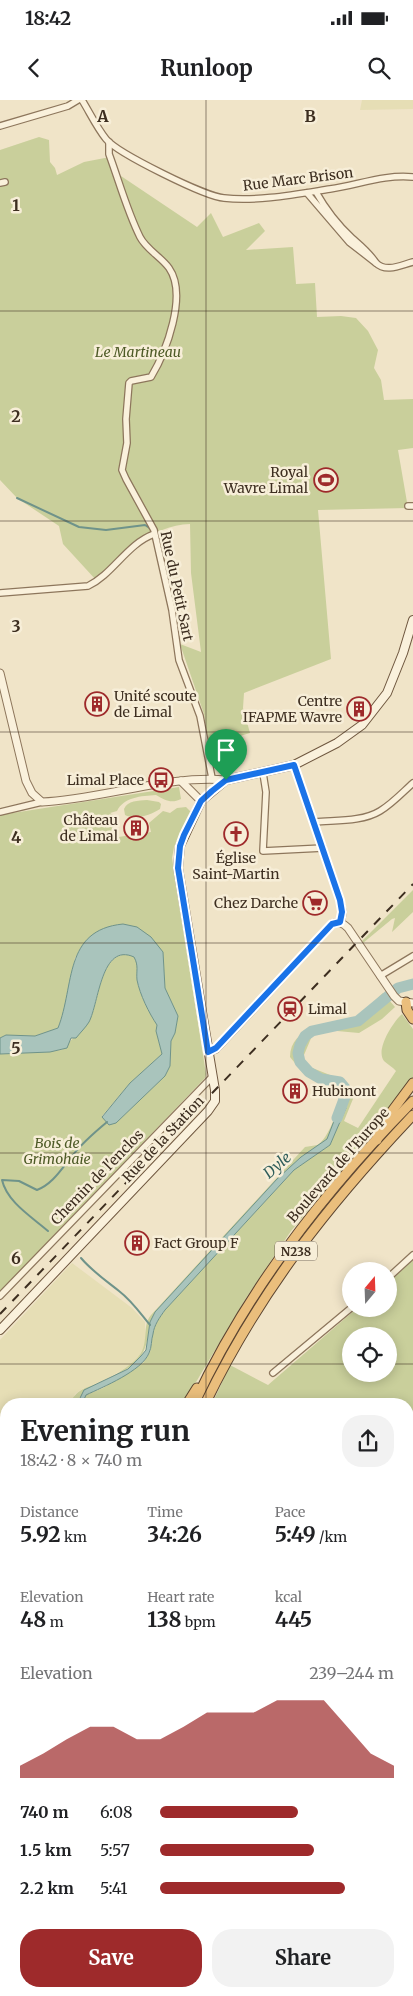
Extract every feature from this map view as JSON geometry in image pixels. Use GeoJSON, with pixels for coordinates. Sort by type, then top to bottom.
{"type":"FeatureCollection","features":[{"type":"Feature","properties":{"kind":"highway"},"geometry":{"type":"LineString","coordinates":[[409,1003],[407,1010],[413,1020]]}},
{"type":"Feature","properties":{"kind":"highway"},"geometry":{"type":"LineString","coordinates":[[377,1140],[378,1130],[413,1083]]}},
{"type":"Feature","properties":{"kind":"highway","name":"Boulevard de l'Europe"},"geometry":{"type":"LineString","coordinates":[[197,1398],[226,1342],[280,1258],[327,1197],[413,1101]]}},
{"type":"Feature","properties":{"kind":"highway","name":"Boulevard de l'Europe"},"geometry":{"type":"LineString","coordinates":[[208,1398],[235,1346],[288,1262],[335,1202],[413,1115]]}},
{"type":"Feature","properties":{"kind":"highway"},"geometry":{"type":"LineString","coordinates":[[190,1398],[195,1389],[203,1384]]}},
{"type":"Feature","properties":{"kind":"main road"},"geometry":{"type":"LineString","coordinates":[[201,801],[226,780],[294,765],[312,757],[350,734],[362,724],[379,704],[393,680],[413,620]]}},
{"type":"Feature","properties":{"kind":"main road","name":"Rue de la Station"},"geometry":{"type":"LineString","coordinates":[[0,1330],[213,1105],[215,1094],[178,856],[184,835],[201,801]]}},
{"type":"Feature","properties":{"kind":"street"},"geometry":{"type":"LineString","coordinates":[[0,126],[68,106],[78,100]]}},
{"type":"Feature","properties":{"kind":"street"},"geometry":{"type":"LineString","coordinates":[[82,100],[109,142]]}},
{"type":"Feature","properties":{"kind":"street","name":"Rue Marc Brison"},"geometry":{"type":"LineString","coordinates":[[109,142],[133,158],[217,197],[237,199],[307,193],[391,177],[413,178]]}},
{"type":"Feature","properties":{"kind":"street","name":"Rue du Petit Sart"},"geometry":{"type":"LineString","coordinates":[[109,142],[109,154],[140,238],[169,268],[177,292],[167,343],[154,372],[151,377],[131,381],[128,386],[126,444],[122,470],[154,530],[171,605],[180,660],[200,716],[212,778]]}},
{"type":"Feature","properties":{"kind":"street"},"geometry":{"type":"LineString","coordinates":[[316,192],[344,229],[370,253],[376,263]]}},
{"type":"Feature","properties":{"kind":"street"},"geometry":{"type":"LineString","coordinates":[[307,193],[349,242],[380,267],[387,268],[413,262]]}},
{"type":"Feature","properties":{"kind":"street"},"geometry":{"type":"LineString","coordinates":[[0,593],[88,586],[142,539],[154,534]]}},
{"type":"Feature","properties":{"kind":"street"},"geometry":{"type":"LineString","coordinates":[[0,673],[26,781],[32,793],[42,802]]}},
{"type":"Feature","properties":{"kind":"street"},"geometry":{"type":"LineString","coordinates":[[294,765],[340,900],[342,912],[340,922]]}},
{"type":"Feature","properties":{"kind":"street"},"geometry":{"type":"LineString","coordinates":[[263,773],[266,792],[263,851],[323,848]]}},
{"type":"Feature","properties":{"kind":"street"},"geometry":{"type":"LineString","coordinates":[[0,812],[42,802],[177,782],[212,778],[226,780]]}},
{"type":"Feature","properties":{"kind":"street"},"geometry":{"type":"LineString","coordinates":[[177,782],[201,801]]}},
{"type":"Feature","properties":{"kind":"street"},"geometry":{"type":"LineString","coordinates":[[314,822],[366,817],[380,811],[391,803],[413,782]]}},
{"type":"Feature","properties":{"kind":"street"},"geometry":{"type":"LineString","coordinates":[[208,1052],[216,1048],[332,924],[340,922]]}},
{"type":"Feature","properties":{"kind":"street"},"geometry":{"type":"LineString","coordinates":[[340,922],[348,928],[394,996],[399,1001],[409,1003]]}},
{"type":"Feature","properties":{"kind":"street"},"geometry":{"type":"LineString","coordinates":[[380,976],[413,956]]}},
{"type":"Feature","properties":{"kind":"street","name":"Chemin de l'enclos"},"geometry":{"type":"LineString","coordinates":[[0,1296],[212,1077]]}},
{"type":"Feature","properties":{"kind":"street"},"geometry":{"type":"LineString","coordinates":[[398,1269],[413,1255]]}},
{"type":"Feature","properties":{"kind":"street"},"geometry":{"type":"LineString","coordinates":[[273,1373],[342,1316]]}},
{"type":"Feature","properties":{"kind":"shaded area"},"geometry":{"type":"Polygon","coordinates":[[[362,100],[413,100],[413,109],[360,110],[362,100]]]}},
{"type":"Feature","properties":{"kind":"shaded area"},"geometry":{"type":"Polygon","coordinates":[[[72,1263],[132,1308],[145,1322],[145,1346],[139,1356],[130,1365],[102,1382],[82,1389],[75,1394],[73,1398],[0,1398],[0,1340],[72,1263]]]}},
{"type":"Feature","properties":{"kind":"green space","name":"Le Martineau"},"geometry":{"type":"Polygon","coordinates":[[[39,137],[49,140],[50,162],[55,168],[57,175],[84,162],[110,157],[115,172],[197,227],[211,213],[223,237],[259,223],[265,231],[246,250],[293,247],[296,284],[315,283],[317,317],[341,316],[356,318],[368,331],[378,350],[374,368],[381,380],[384,400],[413,399],[413,448],[398,450],[408,508],[318,510],[331,659],[244,693],[243,708],[250,733],[209,745],[204,714],[180,644],[201,652],[191,573],[190,524],[163,530],[139,543],[96,580],[63,544],[59,526],[17,498],[0,480],[0,150],[39,137]]]}},
{"type":"Feature","properties":{"kind":"green space","name":"Bois de Grimohaie"},"geometry":{"type":"Polygon","coordinates":[[[179,787],[181,799],[168,801],[156,795],[139,797],[128,800],[117,811],[110,813],[113,815],[112,838],[151,832],[149,823],[163,811],[170,813],[177,808],[186,807],[191,812],[174,847],[172,858],[206,1074],[205,1078],[0,1292],[0,1054],[62,1050],[89,1021],[108,966],[115,958],[123,955],[135,957],[138,986],[145,1004],[157,1025],[156,1031],[162,1054],[130,1083],[102,1116],[116,1123],[165,1076],[170,1066],[171,1041],[175,1033],[178,1016],[165,988],[163,952],[81,948],[75,958],[64,1010],[58,1028],[35,1036],[6,1035],[0,1038],[0,815],[179,787]]]}},
{"type":"Feature","properties":{"kind":"green space"},"geometry":{"type":"Polygon","coordinates":[[[147,800],[159,802],[161,804],[160,809],[143,816],[133,817],[125,815],[124,809],[128,804],[134,801],[147,800]]]}},
{"type":"Feature","properties":{"kind":"green space"},"geometry":{"type":"Polygon","coordinates":[[[413,890],[413,912],[392,932],[395,918],[363,943],[362,941],[413,890]]]}},
{"type":"Feature","properties":{"kind":"green space"},"geometry":{"type":"Polygon","coordinates":[[[383,993],[395,1007],[382,1019],[359,1033],[326,1030],[312,1036],[304,1055],[304,1062],[310,1067],[345,1081],[355,1094],[344,1121],[358,1128],[396,1071],[384,1061],[382,1050],[386,1036],[402,1014],[413,1029],[413,1077],[346,1165],[291,1231],[246,1298],[187,1398],[84,1398],[86,1395],[103,1388],[143,1363],[150,1352],[157,1321],[165,1310],[294,1170],[330,1145],[346,1108],[341,1103],[328,1139],[301,1157],[277,1179],[155,1312],[142,1354],[137,1361],[124,1371],[108,1378],[130,1364],[142,1352],[146,1325],[151,1315],[305,1147],[317,1145],[326,1136],[337,1110],[341,1088],[303,1073],[290,1057],[292,1047],[297,1039],[312,1029],[341,1023],[354,1018],[383,993]]]}},
{"type":"Feature","properties":{"kind":"green space"},"geometry":{"type":"Polygon","coordinates":[[[413,1260],[413,1398],[215,1398],[230,1365],[268,1385],[346,1318],[398,1318],[398,1274],[413,1260]]]}},
{"type":"Feature","properties":{"kind":"green space"},"geometry":{"type":"Polygon","coordinates":[[[98,1383],[80,1398],[73,1398],[84,1389],[98,1383]]]}},
{"type":"Feature","properties":{"kind":"water"},"geometry":{"type":"Polygon","coordinates":[[[123,924],[137,927],[151,937],[163,952],[165,988],[178,1016],[175,1033],[171,1041],[170,1066],[165,1076],[116,1123],[109,1125],[102,1117],[130,1083],[162,1054],[156,1031],[157,1025],[145,1004],[138,986],[137,966],[134,957],[123,955],[114,958],[108,966],[89,1022],[76,1038],[71,1038],[67,1048],[50,1052],[0,1054],[0,1038],[6,1035],[35,1036],[58,1028],[74,962],[81,948],[90,937],[104,928],[123,924]]]}},
{"type":"Feature","properties":{"kind":"water"},"geometry":{"type":"Polygon","coordinates":[[[341,1103],[346,1108],[330,1145],[294,1170],[165,1310],[155,1327],[150,1351],[145,1360],[121,1378],[86,1395],[85,1398],[80,1398],[84,1390],[128,1369],[141,1356],[146,1350],[150,1322],[155,1312],[277,1179],[301,1157],[327,1139],[341,1103]]]}},
{"type":"Feature","properties":{"kind":"waterway"},"geometry":{"type":"LineString","coordinates":[[17,498],[79,527],[106,530],[145,525],[151,529]]}},
{"type":"Feature","properties":{"kind":"waterway","name":"Dyle"},"geometry":{"type":"LineString","coordinates":[[337,1118],[346,1094],[345,1088],[340,1082],[321,1079],[309,1072],[300,1062],[298,1053],[305,1036],[312,1031],[358,1021],[398,988],[413,984]]}},
{"type":"Feature","properties":{"kind":"waterway"},"geometry":{"type":"LineString","coordinates":[[48,1231],[15,1202],[9,1195],[2,1180],[19,1181],[37,1190],[43,1187],[57,1175],[85,1142],[107,1122]]}},
{"type":"Feature","properties":{"kind":"waterway"},"geometry":{"type":"LineString","coordinates":[[81,1258],[128,1299],[150,1325]]}},
{"type":"Feature","properties":{"kind":"railway"},"geometry":{"type":"LineString","coordinates":[[0,1314],[413,884]]}},
{"type":"Feature","properties":{"kind":"place","name":"Royal Wavre Limal"},"geometry":{"type":"Point","coordinates":[326,480]}},
{"type":"Feature","properties":{"kind":"place","name":"Unité scoute de Limal"},"geometry":{"type":"Point","coordinates":[97,704]}},
{"type":"Feature","properties":{"kind":"place","name":"Centre IFAPME Wavre"},"geometry":{"type":"Point","coordinates":[359,709]}},
{"type":"Feature","properties":{"kind":"place","name":"Limal Place"},"geometry":{"type":"Point","coordinates":[161,780]}},
{"type":"Feature","properties":{"kind":"place","name":"Château de Limal"},"geometry":{"type":"Point","coordinates":[136,828]}},
{"type":"Feature","properties":{"kind":"place","name":"Église Saint-Martin"},"geometry":{"type":"Point","coordinates":[236,834]}},
{"type":"Feature","properties":{"kind":"place","name":"Chez Darche"},"geometry":{"type":"Point","coordinates":[315,903]}},
{"type":"Feature","properties":{"kind":"place","name":"Limal"},"geometry":{"type":"Point","coordinates":[290,1009]}},
{"type":"Feature","properties":{"kind":"place","name":"Hubinont"},"geometry":{"type":"Point","coordinates":[295,1091]}},
{"type":"Feature","properties":{"kind":"place","name":"Fact Group F"},"geometry":{"type":"Point","coordinates":[137,1243]}},
{"type":"Feature","properties":{"kind":"route"},"geometry":{"type":"LineString","coordinates":[[294,765],[340,900],[342,912],[340,922],[332,924],[216,1048],[208,1052],[178,868],[178,856],[184,835],[201,801],[226,780],[294,765]]}}]}
